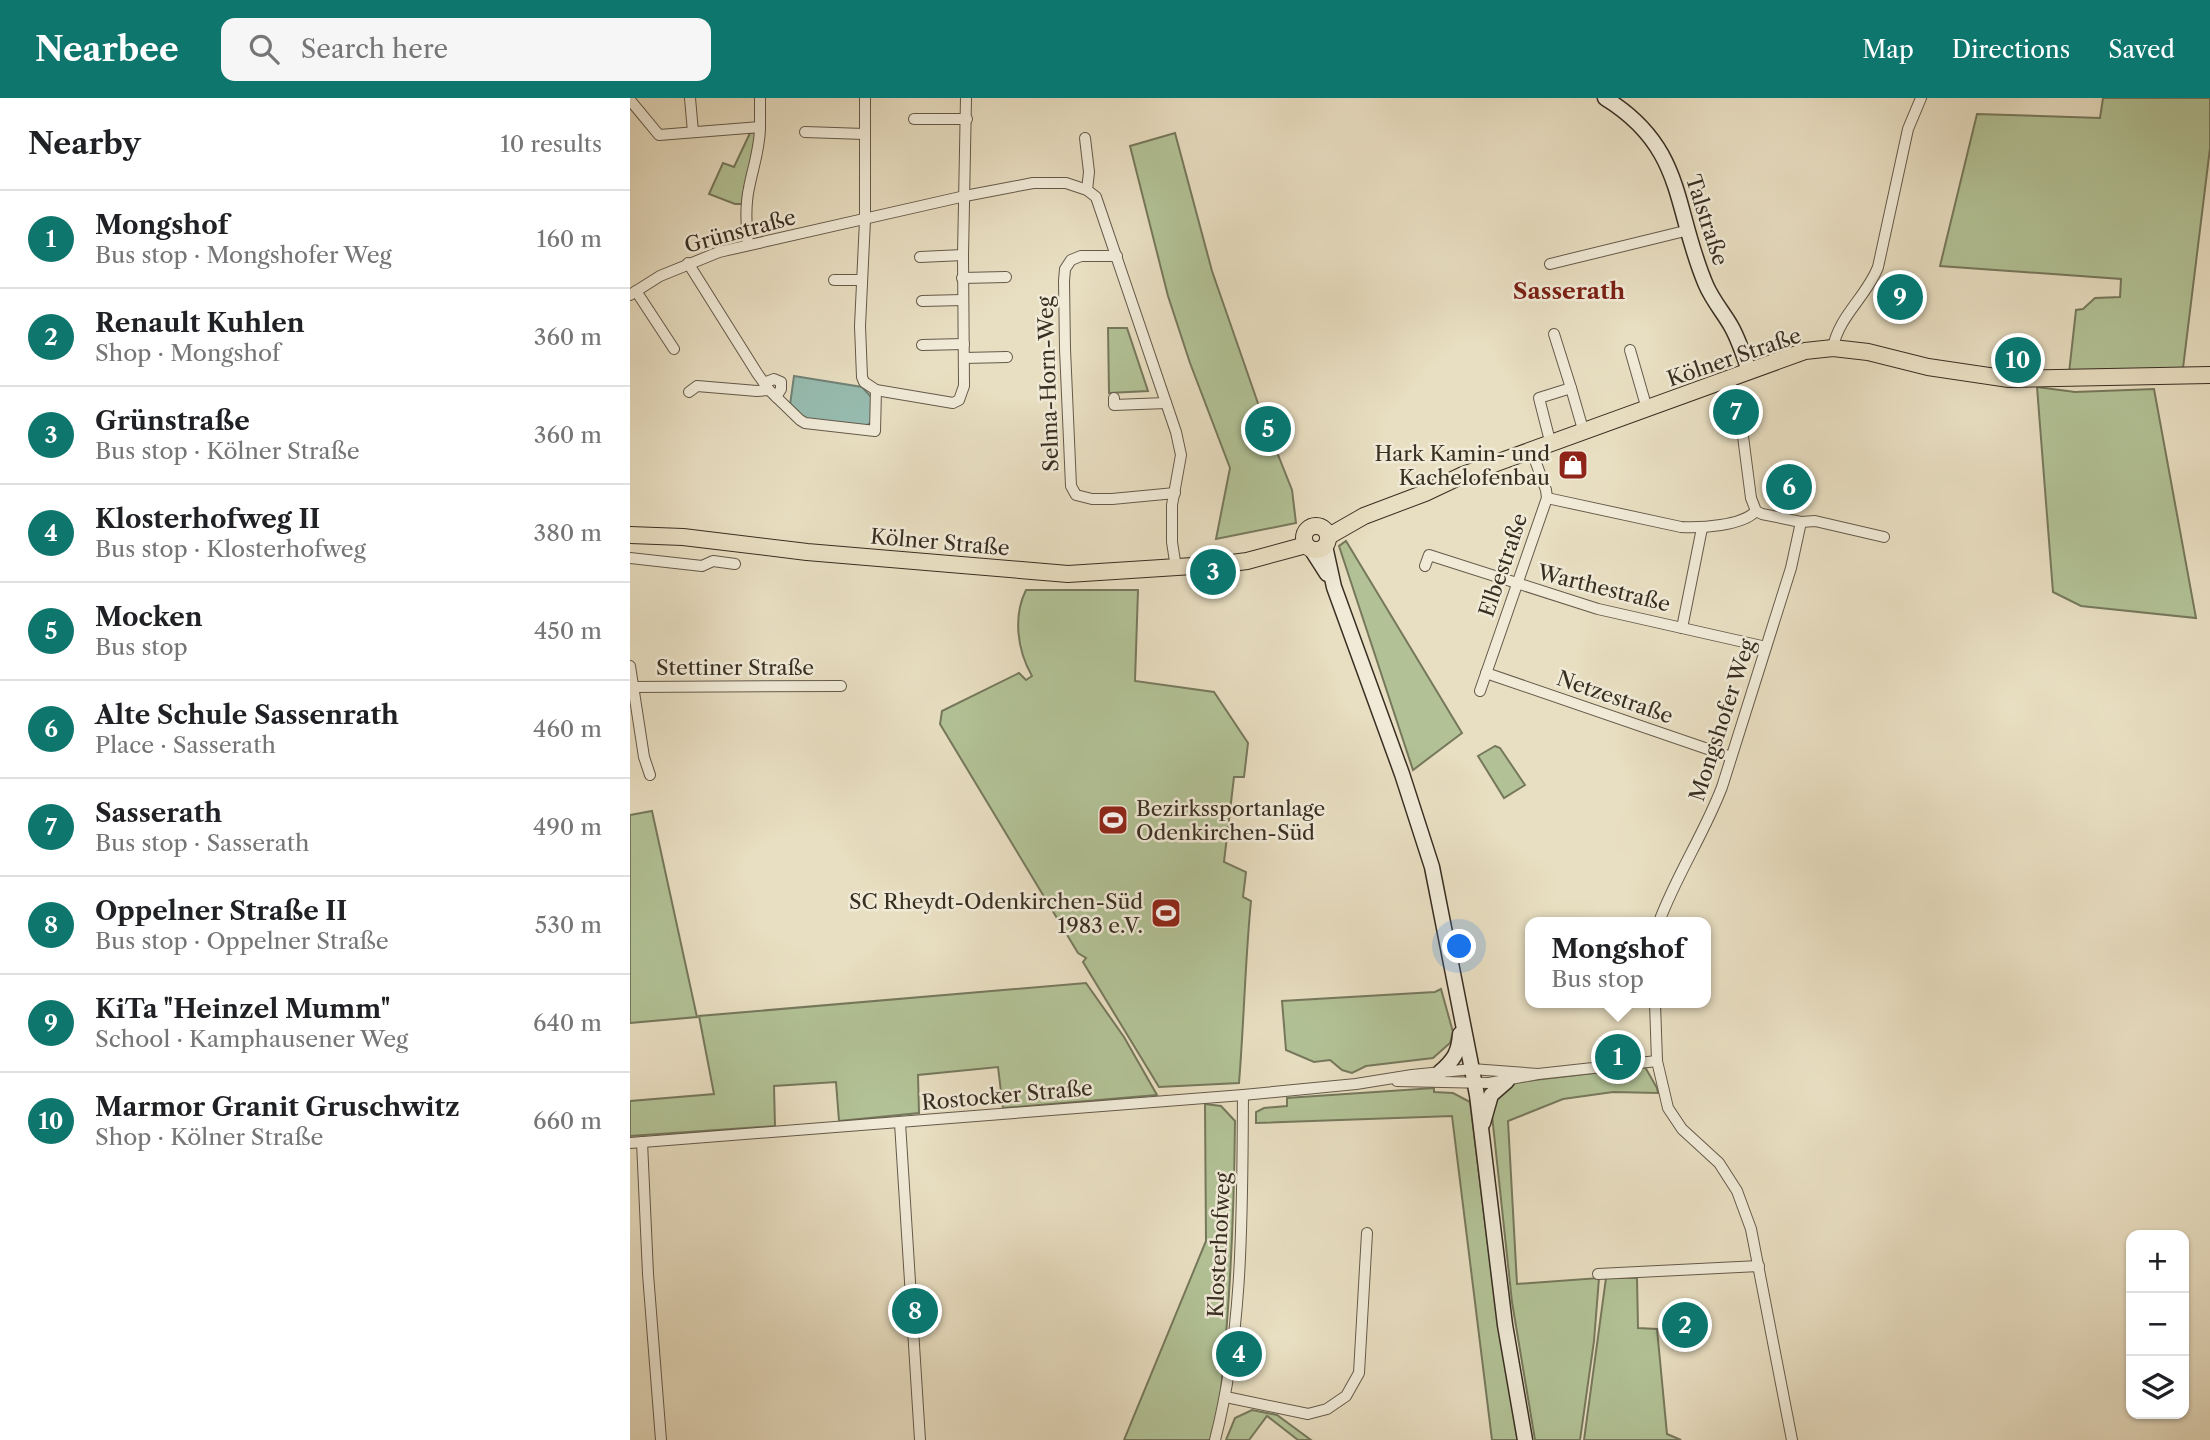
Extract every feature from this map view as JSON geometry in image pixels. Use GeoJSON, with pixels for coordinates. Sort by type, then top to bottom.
{"type":"FeatureCollection","features":[{"type":"Feature","properties":{"kind":"main road","name":"Talstraße"},"geometry":{"type":"LineString","coordinates":[[1605,98],[1638,122],[1654,140],[1667,163],[1707,288],[1731,326],[1749,371]]}},
{"type":"Feature","properties":{"kind":"main road","name":"Kölner Straße"},"geometry":{"type":"LineString","coordinates":[[630,535],[683,537],[807,552],[1068,574],[1247,561],[1316,540],[1333,522],[1364,516],[1463,475],[1805,351],[1833,348],[1868,352],[1928,368],[2009,379],[2210,375]]}},
{"type":"Feature","properties":{"kind":"main road"},"geometry":{"type":"LineString","coordinates":[[1316,540],[1402,774],[1432,867],[1475,1084],[1505,1325],[1525,1440]]}},
{"type":"Feature","properties":{"kind":"main road"},"geometry":{"type":"LineString","coordinates":[[1440,1072],[1450,1064],[1460,1049],[1454,973]]}},
{"type":"Feature","properties":{"kind":"main road"},"geometry":{"type":"LineString","coordinates":[[1481,1128],[1491,1096],[1507,1081]]}},
{"type":"Feature","properties":{"kind":"street"},"geometry":{"type":"LineString","coordinates":[[690,98],[693,132]]}},
{"type":"Feature","properties":{"kind":"street"},"geometry":{"type":"LineString","coordinates":[[748,244],[748,190],[760,139],[760,98]]}},
{"type":"Feature","properties":{"kind":"street"},"geometry":{"type":"LineString","coordinates":[[865,98],[865,220],[860,369],[864,382],[876,390],[953,403],[959,400],[964,386],[962,255],[966,98]]}},
{"type":"Feature","properties":{"kind":"street"},"geometry":{"type":"LineString","coordinates":[[1833,348],[1835,337],[1873,281],[1878,267],[1908,129],[1921,98]]}},
{"type":"Feature","properties":{"kind":"street"},"geometry":{"type":"LineString","coordinates":[[630,100],[659,135],[760,127]]}},
{"type":"Feature","properties":{"kind":"street"},"geometry":{"type":"LineString","coordinates":[[914,119],[967,119]]}},
{"type":"Feature","properties":{"kind":"street"},"geometry":{"type":"LineString","coordinates":[[805,132],[864,134]]}},
{"type":"Feature","properties":{"kind":"street"},"geometry":{"type":"LineString","coordinates":[[1085,138],[1089,172],[1087,190],[1096,197],[1117,256],[1181,455],[1172,505],[1172,542],[1176,568]]}},
{"type":"Feature","properties":{"kind":"street","name":"Grünstraße"},"geometry":{"type":"LineString","coordinates":[[676,348],[633,293],[688,263],[748,244],[1033,183],[1066,183],[1087,190]]}},
{"type":"Feature","properties":{"kind":"street"},"geometry":{"type":"LineString","coordinates":[[1550,264],[1689,230]]}},
{"type":"Feature","properties":{"kind":"street"},"geometry":{"type":"LineString","coordinates":[[920,257],[962,255]]}},
{"type":"Feature","properties":{"kind":"street","name":"Selma-Horn-Weg"},"geometry":{"type":"LineString","coordinates":[[1117,256],[1081,256],[1071,260],[1065,269],[1063,281],[1071,486],[1076,495],[1093,499],[1175,494]]}},
{"type":"Feature","properties":{"kind":"street"},"geometry":{"type":"LineString","coordinates":[[688,263],[769,390],[805,423],[875,431],[876,390]]}},
{"type":"Feature","properties":{"kind":"street"},"geometry":{"type":"LineString","coordinates":[[962,278],[1006,277]]}},
{"type":"Feature","properties":{"kind":"street"},"geometry":{"type":"LineString","coordinates":[[834,280],[862,280]]}},
{"type":"Feature","properties":{"kind":"street"},"geometry":{"type":"LineString","coordinates":[[922,301],[963,300]]}},
{"type":"Feature","properties":{"kind":"street"},"geometry":{"type":"LineString","coordinates":[[1554,334],[1584,433]]}},
{"type":"Feature","properties":{"kind":"street"},"geometry":{"type":"LineString","coordinates":[[922,345],[964,344]]}},
{"type":"Feature","properties":{"kind":"street","name":"Kölner Straße"},"geometry":{"type":"LineString","coordinates":[[1630,351],[1647,410]]}},
{"type":"Feature","properties":{"kind":"street"},"geometry":{"type":"LineString","coordinates":[[964,358],[1007,357]]}},
{"type":"Feature","properties":{"kind":"street"},"geometry":{"type":"LineString","coordinates":[[1730,379],[1741,421],[1751,498],[1756,511],[1884,537]]}},
{"type":"Feature","properties":{"kind":"street"},"geometry":{"type":"LineString","coordinates":[[689,392],[697,386],[769,390]]}},
{"type":"Feature","properties":{"kind":"street"},"geometry":{"type":"LineString","coordinates":[[1551,445],[1539,398],[1570,388]]}},
{"type":"Feature","properties":{"kind":"street"},"geometry":{"type":"LineString","coordinates":[[1114,398],[1114,405],[1166,403]]}},
{"type":"Feature","properties":{"kind":"street","name":"Elbestraße"},"geometry":{"type":"LineString","coordinates":[[1480,691],[1547,498],[1532,452]]}},
{"type":"Feature","properties":{"kind":"street"},"geometry":{"type":"LineString","coordinates":[[1547,498],[1681,527],[1702,527],[1749,518],[1756,511]]}},
{"type":"Feature","properties":{"kind":"street","name":"Mongshofer Weg"},"geometry":{"type":"LineString","coordinates":[[1661,917],[1713,812],[1794,557],[1801,522]]}},
{"type":"Feature","properties":{"kind":"street","name":"Warthestraße"},"geometry":{"type":"LineString","coordinates":[[1682,628],[1702,527]]}},
{"type":"Feature","properties":{"kind":"street","name":"Warthestraße"},"geometry":{"type":"LineString","coordinates":[[1425,566],[1429,555],[1598,609],[1766,647]]}},
{"type":"Feature","properties":{"kind":"street"},"geometry":{"type":"LineString","coordinates":[[630,558],[702,566],[713,561],[735,564]]}},
{"type":"Feature","properties":{"kind":"street"},"geometry":{"type":"LineString","coordinates":[[630,666],[644,757],[650,775]]}},
{"type":"Feature","properties":{"kind":"street","name":"Netzestraße"},"geometry":{"type":"LineString","coordinates":[[1486,673],[1731,757]]}},
{"type":"Feature","properties":{"kind":"street","name":"Stettiner Straße"},"geometry":{"type":"LineString","coordinates":[[631,686],[841,686]]}},
{"type":"Feature","properties":{"kind":"street"},"geometry":{"type":"LineString","coordinates":[[1655,1008],[1657,1061],[1668,1108],[1682,1129],[1720,1163],[1737,1191],[1751,1229],[1792,1440]]}},
{"type":"Feature","properties":{"kind":"street"},"geometry":{"type":"LineString","coordinates":[[1538,1073],[1657,1061]]}},
{"type":"Feature","properties":{"kind":"street","name":"Rostocker Straße"},"geometry":{"type":"LineString","coordinates":[[630,1143],[1243,1095],[1472,1069],[1538,1073]]}},
{"type":"Feature","properties":{"kind":"street","name":"Rostocker Straße"},"geometry":{"type":"LineString","coordinates":[[1387,1080],[1475,1084],[1507,1081],[1538,1073]]}},
{"type":"Feature","properties":{"kind":"street","name":"Klosterhofweg"},"geometry":{"type":"LineString","coordinates":[[1215,1440],[1226,1397],[1238,1306],[1243,1095]]}},
{"type":"Feature","properties":{"kind":"street"},"geometry":{"type":"LineString","coordinates":[[900,1123],[920,1440]]}},
{"type":"Feature","properties":{"kind":"street"},"geometry":{"type":"LineString","coordinates":[[642,1142],[648,1273],[662,1440]]}},
{"type":"Feature","properties":{"kind":"street"},"geometry":{"type":"LineString","coordinates":[[1226,1397],[1308,1414],[1327,1409],[1346,1396],[1359,1373],[1367,1233]]}},
{"type":"Feature","properties":{"kind":"street"},"geometry":{"type":"LineString","coordinates":[[1598,1274],[1759,1266]]}},
{"type":"Feature","properties":{"kind":"green space"},"geometry":{"type":"Polygon","coordinates":[[[2103,98],[2210,98],[2210,148],[2183,368],[2069,373],[2076,310],[2083,309],[2095,298],[2120,297],[2121,279],[1940,266],[1977,114],[2100,118],[2103,98]]]}},
{"type":"Feature","properties":{"kind":"green space"},"geometry":{"type":"Polygon","coordinates":[[[751,131],[756,132],[744,204],[735,204],[709,194],[723,163],[734,167],[751,131]]]}},
{"type":"Feature","properties":{"kind":"green space"},"geometry":{"type":"Polygon","coordinates":[[[1175,133],[1212,271],[1261,412],[1292,490],[1296,523],[1216,539],[1230,468],[1168,296],[1130,146],[1175,133]]]}},
{"type":"Feature","properties":{"kind":"green space"},"geometry":{"type":"Polygon","coordinates":[[[1108,328],[1127,328],[1148,391],[1109,393],[1108,328]]]}},
{"type":"Feature","properties":{"kind":"green space"},"geometry":{"type":"Polygon","coordinates":[[[2037,387],[2075,392],[2154,389],[2196,618],[2081,606],[2053,592],[2037,387]]]}},
{"type":"Feature","properties":{"kind":"green space"},"geometry":{"type":"Polygon","coordinates":[[[1346,541],[1462,733],[1413,770],[1339,546],[1346,541]]]}},
{"type":"Feature","properties":{"kind":"green space","name":"Bezirkssportanlage Odenkirchen-Süd"},"geometry":{"type":"Polygon","coordinates":[[[1026,590],[1138,590],[1135,681],[1214,692],[1248,743],[1244,777],[1234,777],[1224,862],[1246,872],[1243,897],[1251,901],[1239,1083],[1159,1087],[1083,962],[1086,958],[1078,953],[940,724],[942,711],[1019,673],[1026,680],[1032,676],[1018,633],[1019,611],[1026,590]]]}},
{"type":"Feature","properties":{"kind":"green space"},"geometry":{"type":"Polygon","coordinates":[[[1495,746],[1500,748],[1525,785],[1504,798],[1478,756],[1495,746]]]}},
{"type":"Feature","properties":{"kind":"green space"},"geometry":{"type":"Polygon","coordinates":[[[652,811],[697,1017],[630,1023],[630,815],[652,811]]]}},
{"type":"Feature","properties":{"kind":"green space"},"geometry":{"type":"Polygon","coordinates":[[[1086,983],[1124,1037],[1157,1095],[1003,1108],[998,1067],[918,1075],[919,1113],[839,1121],[836,1082],[774,1086],[775,1126],[630,1136],[630,1101],[714,1094],[699,1016],[1086,983]]]}},
{"type":"Feature","properties":{"kind":"green space"},"geometry":{"type":"Polygon","coordinates":[[[1441,989],[1453,1032],[1450,1043],[1433,1058],[1366,1066],[1352,1073],[1342,1070],[1330,1060],[1314,1062],[1286,1050],[1282,1001],[1435,992],[1441,989]]]}},
{"type":"Feature","properties":{"kind":"green space"},"geometry":{"type":"Polygon","coordinates":[[[1645,1067],[1658,1093],[1613,1092],[1563,1099],[1508,1121],[1517,1284],[1599,1278],[1594,1341],[1580,1440],[1535,1440],[1512,1302],[1491,1106],[1510,1083],[1645,1067]]]}},
{"type":"Feature","properties":{"kind":"green space"},"geometry":{"type":"Polygon","coordinates":[[[1434,1088],[1434,1092],[1453,1093],[1470,1102],[1494,1293],[1521,1440],[1492,1440],[1452,1116],[1256,1123],[1256,1112],[1264,1108],[1287,1106],[1287,1098],[1434,1088]]]}},
{"type":"Feature","properties":{"kind":"green space"},"geometry":{"type":"Polygon","coordinates":[[[1205,1104],[1221,1106],[1235,1121],[1230,1281],[1215,1440],[1124,1440],[1206,1241],[1205,1104]]]}},
{"type":"Feature","properties":{"kind":"green space"},"geometry":{"type":"Polygon","coordinates":[[[1606,1278],[1637,1278],[1638,1328],[1657,1329],[1667,1434],[1681,1440],[1584,1440],[1606,1278]]]}},
{"type":"Feature","properties":{"kind":"green space"},"geometry":{"type":"Polygon","coordinates":[[[1252,1410],[1277,1415],[1311,1440],[1298,1440],[1267,1416],[1249,1440],[1226,1440],[1235,1418],[1252,1410]]]}},
{"type":"Feature","properties":{"kind":"water"},"geometry":{"type":"Polygon","coordinates":[[[794,376],[862,387],[872,398],[872,422],[865,426],[809,422],[790,405],[794,376]]]}},
{"type":"Feature","properties":{"kind":"place","name":"KiTa \"Heinzel Mumm\""},"geometry":{"type":"Point","coordinates":[1900,297]}},
{"type":"Feature","properties":{"kind":"place","name":"Marmor Granit Gruschwitz"},"geometry":{"type":"Point","coordinates":[2018,360]}},
{"type":"Feature","properties":{"kind":"place","name":"Sasserath"},"geometry":{"type":"Point","coordinates":[1736,412]}},
{"type":"Feature","properties":{"kind":"place","name":"Mocken"},"geometry":{"type":"Point","coordinates":[1268,429]}},
{"type":"Feature","properties":{"kind":"place","name":"Hark Kamin- und Kachelofenbau"},"geometry":{"type":"Point","coordinates":[1573,465]}},
{"type":"Feature","properties":{"kind":"place","name":"Alte Schule Sassenrath"},"geometry":{"type":"Point","coordinates":[1789,487]}},
{"type":"Feature","properties":{"kind":"place","name":"Grünstraße"},"geometry":{"type":"Point","coordinates":[1213,572]}},
{"type":"Feature","properties":{"kind":"place","name":"Bezirkssportanlage Odenkirchen-Süd"},"geometry":{"type":"Point","coordinates":[1113,820]}},
{"type":"Feature","properties":{"kind":"place","name":"SC Rheydt-Odenkirchen-Süd 1983 e.V."},"geometry":{"type":"Point","coordinates":[1166,913]}},
{"type":"Feature","properties":{"kind":"place","name":"Mongshof"},"geometry":{"type":"Point","coordinates":[1618,1057]}},
{"type":"Feature","properties":{"kind":"place","name":"Oppelner Straße II"},"geometry":{"type":"Point","coordinates":[915,1311]}},
{"type":"Feature","properties":{"kind":"place","name":"Renault Kuhlen"},"geometry":{"type":"Point","coordinates":[1685,1325]}},
{"type":"Feature","properties":{"kind":"place","name":"Klosterhofweg II"},"geometry":{"type":"Point","coordinates":[1239,1354]}},
{"type":"Feature","properties":{"kind":"district","name":"Sasserath"},"geometry":{"type":"Point","coordinates":[1569,291]}}]}
